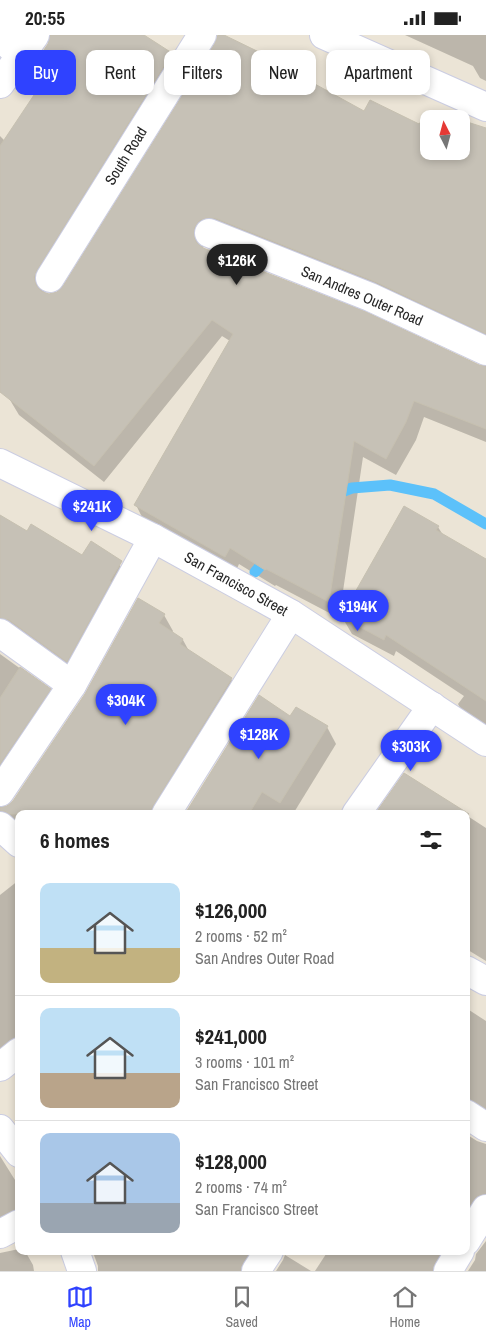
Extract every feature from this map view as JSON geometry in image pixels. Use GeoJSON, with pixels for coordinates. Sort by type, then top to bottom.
{"type":"FeatureCollection","features":[{"type":"Feature","properties":{"kind":"street","name":"South Road"},"geometry":{"type":"LineString","coordinates":[[50,278],[202,35]]}},
{"type":"Feature","properties":{"kind":"street"},"geometry":{"type":"LineString","coordinates":[[324,35],[486,107]]}},
{"type":"Feature","properties":{"kind":"street"},"geometry":{"type":"LineString","coordinates":[[0,36],[28,46],[0,84]]}},
{"type":"Feature","properties":{"kind":"street","name":"San Andres Outer Road"},"geometry":{"type":"LineString","coordinates":[[209,233],[370,297],[486,351]]}},
{"type":"Feature","properties":{"kind":"street","name":"San Francisco Street"},"geometry":{"type":"LineString","coordinates":[[0,463],[153,538],[291,614],[486,742]]}},
{"type":"Feature","properties":{"kind":"street"},"geometry":{"type":"LineString","coordinates":[[0,792],[72,685],[153,538]]}},
{"type":"Feature","properties":{"kind":"street"},"geometry":{"type":"LineString","coordinates":[[168,810],[291,614]]}},
{"type":"Feature","properties":{"kind":"street"},"geometry":{"type":"LineString","coordinates":[[0,633],[72,685]]}},
{"type":"Feature","properties":{"kind":"street"},"geometry":{"type":"LineString","coordinates":[[359,810],[432,706]]}},
{"type":"Feature","properties":{"kind":"street"},"geometry":{"type":"LineString","coordinates":[[0,826],[15,839]]}},
{"type":"Feature","properties":{"kind":"street"},"geometry":{"type":"LineString","coordinates":[[470,972],[486,981]]}},
{"type":"Feature","properties":{"kind":"street"},"geometry":{"type":"LineString","coordinates":[[0,1067],[15,1055]]}},
{"type":"Feature","properties":{"kind":"street"},"geometry":{"type":"LineString","coordinates":[[470,1117],[486,1127]]}},
{"type":"Feature","properties":{"kind":"street"},"geometry":{"type":"LineString","coordinates":[[0,1129],[15,1148]]}},
{"type":"Feature","properties":{"kind":"street"},"geometry":{"type":"LineString","coordinates":[[470,1235],[486,1209]]}},
{"type":"Feature","properties":{"kind":"street"},"geometry":{"type":"LineString","coordinates":[[0,1234],[15,1226]]}},
{"type":"Feature","properties":{"kind":"street"},"geometry":{"type":"LineString","coordinates":[[76,1255],[82,1271]]}},
{"type":"Feature","properties":{"kind":"street"},"geometry":{"type":"LineString","coordinates":[[256,1271],[267,1255]]}},
{"type":"Feature","properties":{"kind":"street"},"geometry":{"type":"LineString","coordinates":[[448,1271],[458,1255]]}},
{"type":"Feature","properties":{"kind":"building"},"geometry":{"type":"Polygon","coordinates":[[[50,35],[144,35],[167,50],[164,50],[164,66],[154,82],[154,50],[86,50],[86,95],[146,95],[37,270],[34,277],[36,285],[41,291],[49,294],[57,292],[63,286],[182,95],[241,95],[241,50],[211,50],[218,35],[224,35],[255,50],[251,50],[251,95],[316,95],[316,85],[326,90],[326,95],[335,95],[364,111],[370,100],[420,123],[420,160],[470,160],[470,123],[486,128],[486,334],[376,282],[215,218],[200,220],[194,228],[196,242],[203,248],[364,311],[479,365],[486,366],[486,429],[414,401],[406,422],[386,459],[354,441],[329,602],[265,570],[230,548],[225,557],[134,505],[233,334],[212,320],[94,466],[0,392],[0,146],[34,95],[76,95],[76,50],[44,50],[50,35]]]}},
{"type":"Feature","properties":{"kind":"building"},"geometry":{"type":"Polygon","coordinates":[[[404,506],[439,526],[436,530],[486,559],[486,701],[386,635],[384,640],[341,617],[404,506]]]}},
{"type":"Feature","properties":{"kind":"building"},"geometry":{"type":"Polygon","coordinates":[[[0,515],[27,531],[31,524],[82,555],[91,541],[122,561],[67,662],[9,620],[0,618],[0,515]]]}},
{"type":"Feature","properties":{"kind":"building"},"geometry":{"type":"Polygon","coordinates":[[[138,598],[165,614],[159,623],[183,639],[180,644],[232,678],[152,810],[15,810],[15,814],[0,811],[0,807],[7,806],[13,801],[85,694],[138,598]]]}},
{"type":"Feature","properties":{"kind":"building"},"geometry":{"type":"Polygon","coordinates":[[[20,667],[51,689],[0,764],[0,698],[20,667]]]}},
{"type":"Feature","properties":{"kind":"building"},"geometry":{"type":"Polygon","coordinates":[[[259,695],[290,716],[296,707],[328,726],[280,803],[262,792],[251,810],[187,810],[259,695]]]}},
{"type":"Feature","properties":{"kind":"building"},"geometry":{"type":"Polygon","coordinates":[[[404,773],[463,810],[378,810],[404,773]]]}},
{"type":"Feature","properties":{"kind":"waterway"},"geometry":{"type":"LineString","coordinates":[[333,495],[352,488],[390,485],[434,494],[486,524]]}},
{"type":"Feature","properties":{"kind":"waterway"},"geometry":{"type":"LineString","coordinates":[[255,572],[268,557]]}}]}
